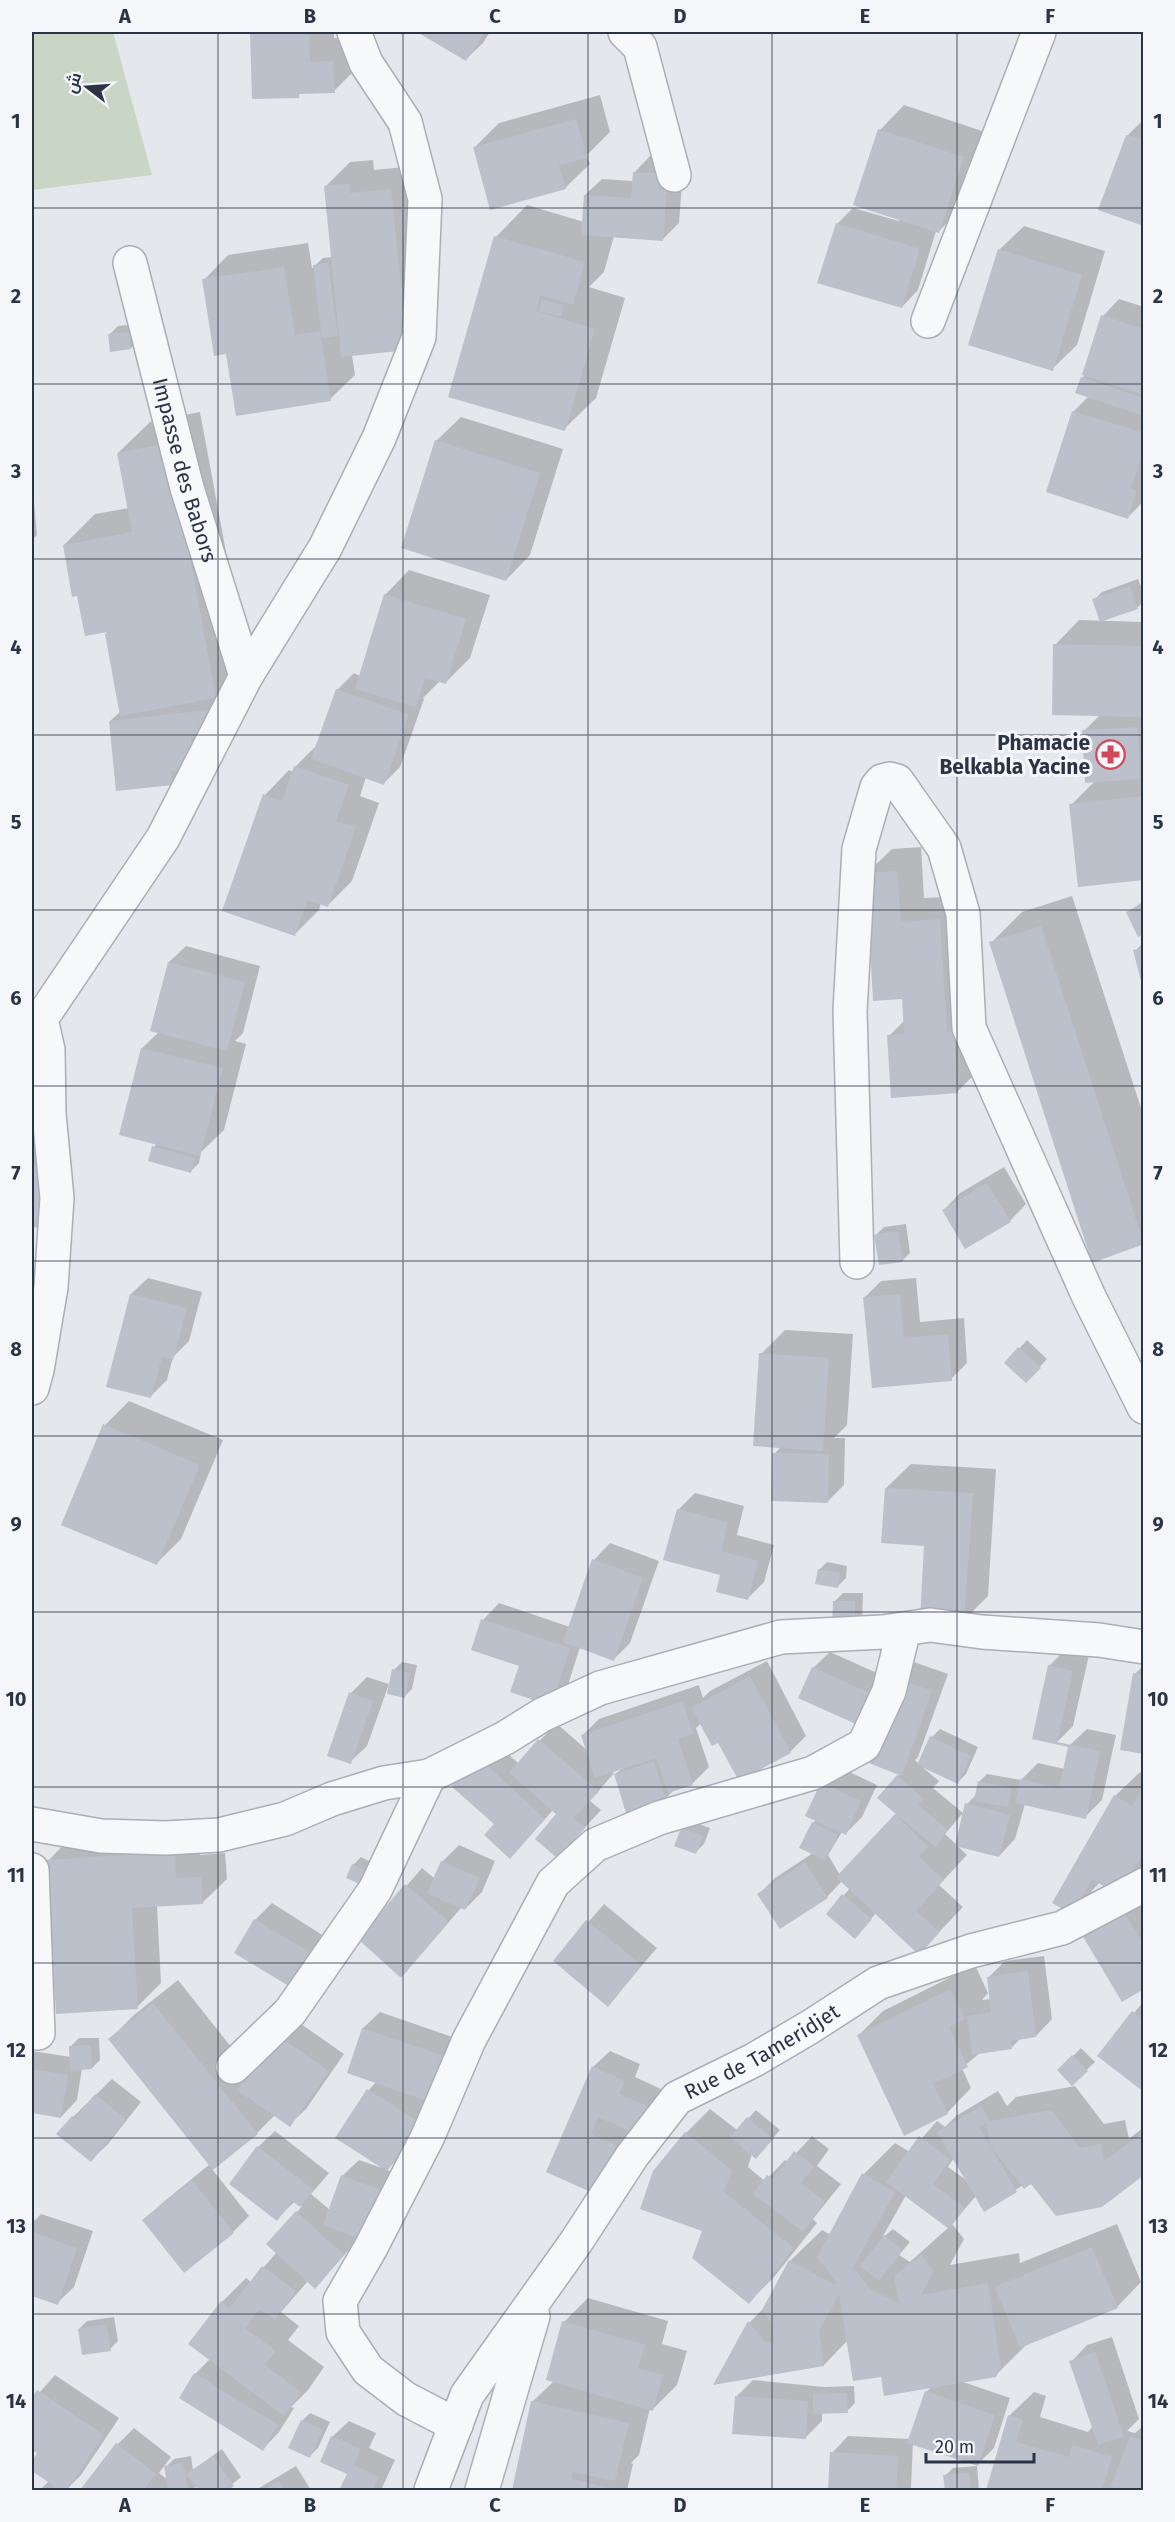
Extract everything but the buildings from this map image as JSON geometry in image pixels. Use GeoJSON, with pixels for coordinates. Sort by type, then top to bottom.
{"type":"FeatureCollection","features":[{"type":"Feature","properties":{"kind":"street"},"geometry":{"type":"LineString","coordinates":[[32,1388],[51,1287],[57,1198],[49,1114],[48,1050],[36,1010],[163,838],[246,676],[324,548],[379,438],[419,337],[425,199],[405,122],[366,63],[354,32]]}},
{"type":"Feature","properties":{"kind":"street"},"geometry":{"type":"LineString","coordinates":[[625,32],[640,47],[674,175]]}},
{"type":"Feature","properties":{"kind":"street"},"geometry":{"type":"LineString","coordinates":[[928,321],[1039,32]]}},
{"type":"Feature","properties":{"kind":"street","name":"Impasse des Babors"},"geometry":{"type":"LineString","coordinates":[[130,263],[187,488],[246,676]]}},
{"type":"Feature","properties":{"kind":"street"},"geometry":{"type":"LineString","coordinates":[[856,1262],[850,1011],[859,849],[877,787],[882,781],[890,779],[897,781],[944,848],[963,914],[969,1028],[1089,1297],[1143,1407]]}},
{"type":"Feature","properties":{"kind":"street"},"geometry":{"type":"LineString","coordinates":[[32,1824],[101,1836],[166,1838],[219,1835],[285,1819],[332,1799],[384,1783],[429,1776],[505,1738],[542,1715],[600,1688],[781,1637],[930,1626],[1099,1640],[1143,1647]]}},
{"type":"Feature","properties":{"kind":"street"},"geometry":{"type":"LineString","coordinates":[[456,2425],[406,2399],[368,2370],[343,2332],[340,2301],[370,2249],[428,2136],[469,2040],[553,1883],[595,1845],[659,1818],[813,1773],[864,1745],[890,1691],[904,1629]]}},
{"type":"Feature","properties":{"kind":"street"},"geometry":{"type":"LineString","coordinates":[[233,2067],[290,2012],[375,1890],[429,1776]]}},
{"type":"Feature","properties":{"kind":"street"},"geometry":{"type":"LineString","coordinates":[[32,1870],[38,2033]]}},
{"type":"Feature","properties":{"kind":"street","name":"Rue de Tameridjet"},"geometry":{"type":"LineString","coordinates":[[431,2490],[467,2395],[633,2156],[677,2098],[754,2060],[878,1983],[971,1951],[1062,1928],[1143,1885]]}},
{"type":"Feature","properties":{"kind":"street"},"geometry":{"type":"LineString","coordinates":[[482,2490],[541,2291]]}},
{"type":"Feature","properties":{"kind":"green space"},"geometry":{"type":"Polygon","coordinates":[[[32,32],[113,32],[152,175],[32,190],[32,32]]]}},
{"type":"Feature","properties":{"kind":"place","name":"Phamacie Belkabla Yacine"},"geometry":{"type":"Point","coordinates":[1111,755]}}]}
